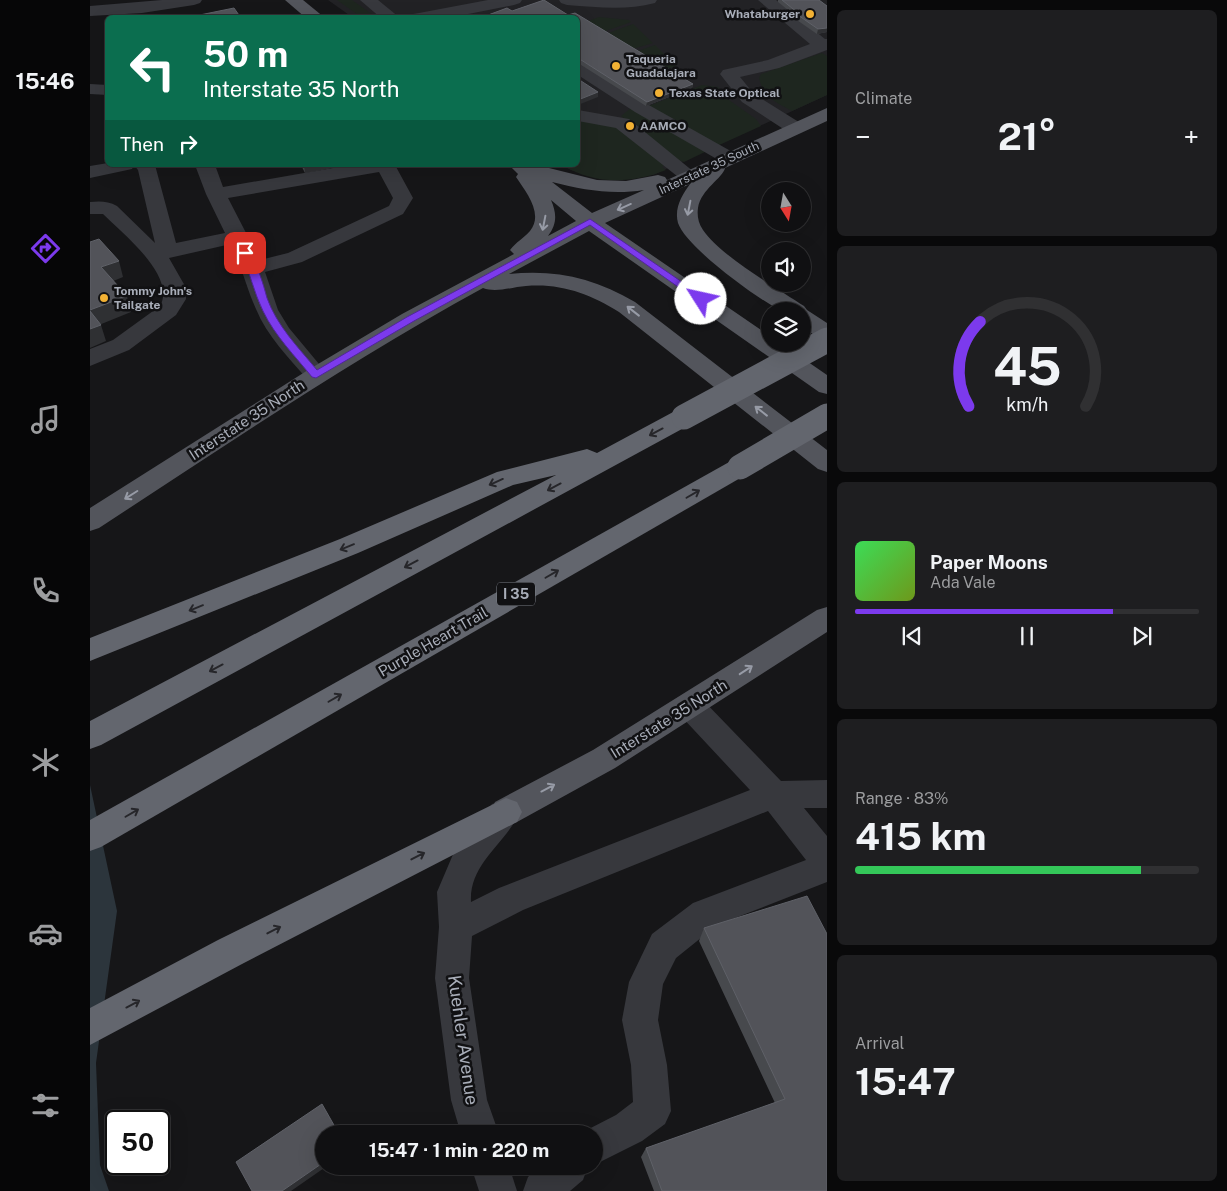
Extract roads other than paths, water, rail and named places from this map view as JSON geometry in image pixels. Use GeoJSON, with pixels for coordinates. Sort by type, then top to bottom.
{"type":"FeatureCollection","features":[{"type":"Feature","properties":{"kind":"highway"},"geometry":{"type":"LineString","coordinates":[[90,736],[827,340]]}},
{"type":"Feature","properties":{"kind":"highway","name":"Purple Heart Trail"},"geometry":{"type":"LineString","coordinates":[[90,837],[827,416]]}},
{"type":"Feature","properties":{"kind":"highway"},"geometry":{"type":"LineString","coordinates":[[90,650],[241,590],[506,478],[628,447]]}},
{"type":"Feature","properties":{"kind":"highway"},"geometry":{"type":"LineString","coordinates":[[90,1027],[230,952],[506,812]]}},
{"type":"Feature","properties":{"kind":"main road"},"geometry":{"type":"LineString","coordinates":[[293,0],[313,15]]}},
{"type":"Feature","properties":{"kind":"main road","name":"Interstate 35 South"},"geometry":{"type":"LineString","coordinates":[[590,222],[827,114]]}},
{"type":"Feature","properties":{"kind":"main road"},"geometry":{"type":"LineString","coordinates":[[525,167],[578,184],[600,187],[632,187],[662,180],[729,158]]}},
{"type":"Feature","properties":{"kind":"main road"},"geometry":{"type":"LineString","coordinates":[[729,158],[704,178],[693,194],[687,210],[688,223],[693,233],[710,250],[783,302]]}},
{"type":"Feature","properties":{"kind":"main road"},"geometry":{"type":"LineString","coordinates":[[470,288],[527,246],[543,231],[546,224],[546,213],[542,202],[520,167]]}},
{"type":"Feature","properties":{"kind":"main road"},"geometry":{"type":"LineString","coordinates":[[521,167],[590,222],[827,386]]}},
{"type":"Feature","properties":{"kind":"main road","name":"Interstate 35 North"},"geometry":{"type":"LineString","coordinates":[[90,521],[316,375],[410,319],[590,222]]}},
{"type":"Feature","properties":{"kind":"main road"},"geometry":{"type":"LineString","coordinates":[[470,288],[519,279],[540,278],[565,281],[605,293],[627,307],[827,463]]}},
{"type":"Feature","properties":{"kind":"main road"},"geometry":{"type":"LineString","coordinates":[[811,322],[827,333]]}},
{"type":"Feature","properties":{"kind":"main road","name":"Interstate 35 North"},"geometry":{"type":"LineString","coordinates":[[506,812],[604,759],[827,618]]}},
{"type":"Feature","properties":{"kind":"street"},"geometry":{"type":"LineString","coordinates":[[90,11],[142,8],[194,0]]}},
{"type":"Feature","properties":{"kind":"street"},"geometry":{"type":"LineString","coordinates":[[368,0],[388,15]]}},
{"type":"Feature","properties":{"kind":"street"},"geometry":{"type":"LineString","coordinates":[[435,15],[514,0]]}},
{"type":"Feature","properties":{"kind":"street"},"geometry":{"type":"LineString","coordinates":[[567,0],[619,4],[649,0]]}},
{"type":"Feature","properties":{"kind":"street"},"geometry":{"type":"LineString","coordinates":[[766,0],[824,45]]}},
{"type":"Feature","properties":{"kind":"street"},"geometry":{"type":"LineString","coordinates":[[795,128],[748,98],[729,74],[768,65],[824,45]]}},
{"type":"Feature","properties":{"kind":"street"},"geometry":{"type":"LineString","coordinates":[[580,69],[641,108],[729,158]]}},
{"type":"Feature","properties":{"kind":"street"},"geometry":{"type":"LineString","coordinates":[[90,89],[105,90]]}},
{"type":"Feature","properties":{"kind":"street"},"geometry":{"type":"LineString","coordinates":[[580,116],[622,123],[684,172]]}},
{"type":"Feature","properties":{"kind":"street"},"geometry":{"type":"LineString","coordinates":[[90,172],[115,167]]}},
{"type":"Feature","properties":{"kind":"street"},"geometry":{"type":"LineString","coordinates":[[90,358],[121,345],[174,305],[176,296],[173,280],[162,254],[146,167]]}},
{"type":"Feature","properties":{"kind":"street"},"geometry":{"type":"LineString","coordinates":[[206,167],[216,194],[253,268],[267,310],[280,332],[316,375]]}},
{"type":"Feature","properties":{"kind":"street"},"geometry":{"type":"LineString","coordinates":[[274,167],[286,177]]}},
{"type":"Feature","properties":{"kind":"street"},"geometry":{"type":"LineString","coordinates":[[216,194],[286,177],[368,167]]}},
{"type":"Feature","properties":{"kind":"street"},"geometry":{"type":"LineString","coordinates":[[253,268],[295,258],[396,210],[403,198],[385,167]]}},
{"type":"Feature","properties":{"kind":"street"},"geometry":{"type":"LineString","coordinates":[[90,208],[104,207],[110,210],[162,254]]}},
{"type":"Feature","properties":{"kind":"street"},"geometry":{"type":"LineString","coordinates":[[162,254],[237,237]]}},
{"type":"Feature","properties":{"kind":"street"},"geometry":{"type":"LineString","coordinates":[[690,706],[774,796],[827,861]]}},
{"type":"Feature","properties":{"kind":"street"},"geometry":{"type":"LineString","coordinates":[[456,927],[511,899],[774,796],[827,794]]}},
{"type":"Feature","properties":{"kind":"street","name":"Kuehler Avenue"},"geometry":{"type":"LineString","coordinates":[[477,1125],[469,1100],[452,978],[456,927],[454,892],[468,855],[506,812]]}},
{"type":"Feature","properties":{"kind":"street"},"geometry":{"type":"LineString","coordinates":[[603,1141],[629,1128],[652,1111],[649,1065],[640,1020],[646,982],[664,946],[706,914],[827,867]]}},
{"type":"Feature","properties":{"kind":"street"},"geometry":{"type":"LineString","coordinates":[[493,1175],[498,1191]]}},
{"type":"Feature","properties":{"kind":"street"},"geometry":{"type":"LineString","coordinates":[[542,1191],[560,1175]]}},
{"type":"Feature","properties":{"kind":"place","name":"Whataburger"},"geometry":{"type":"Point","coordinates":[810,14]}},
{"type":"Feature","properties":{"kind":"place","name":"Taqueria Guadalajara"},"geometry":{"type":"Point","coordinates":[616,66]}},
{"type":"Feature","properties":{"kind":"place","name":"Texas State Optical"},"geometry":{"type":"Point","coordinates":[659,93]}},
{"type":"Feature","properties":{"kind":"place","name":"AAMCO"},"geometry":{"type":"Point","coordinates":[630,126]}},
{"type":"Feature","properties":{"kind":"place","name":"Tommy John's Tailgate"},"geometry":{"type":"Point","coordinates":[104,298]}}]}
